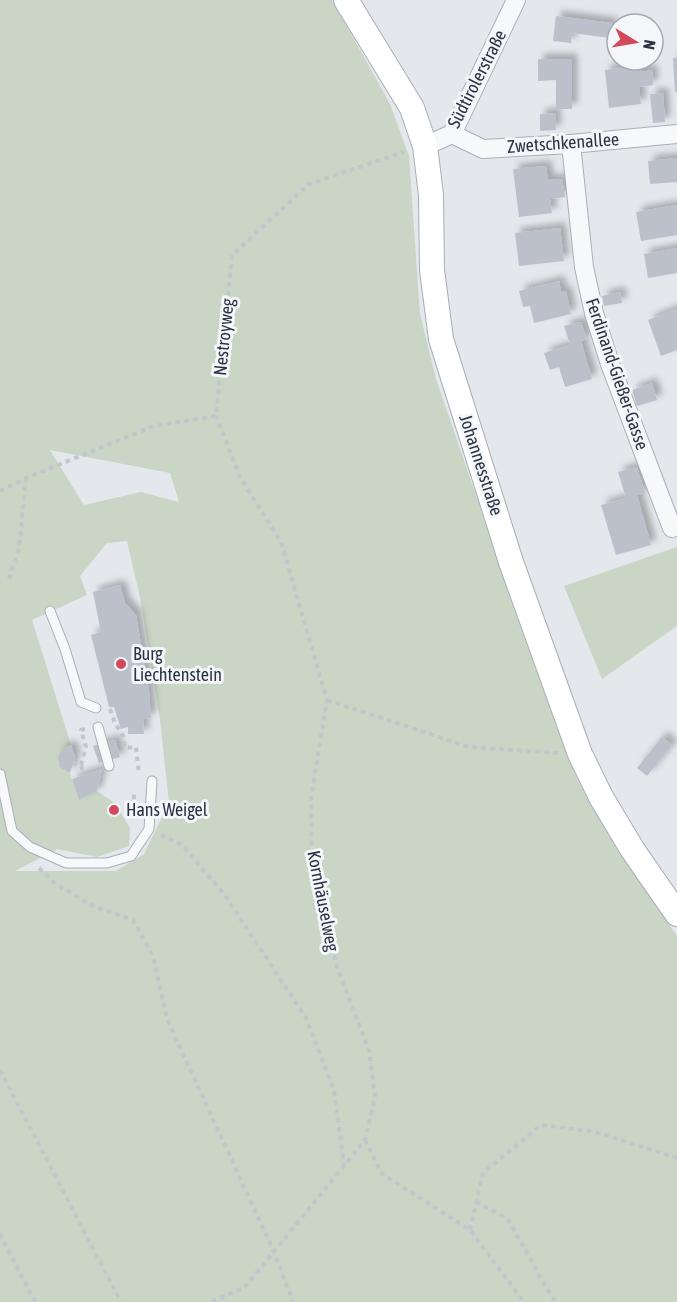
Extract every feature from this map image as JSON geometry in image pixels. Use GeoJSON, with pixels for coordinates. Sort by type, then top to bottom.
{"type":"FeatureCollection","features":[{"type":"Feature","properties":{"kind":"main road","name":"Johannesstraße"},"geometry":{"type":"LineString","coordinates":[[346,0],[412,108],[425,146],[431,195],[432,270],[441,339],[511,562],[580,754],[601,797],[632,849],[677,914]]}},
{"type":"Feature","properties":{"kind":"street","name":"Südtirolerstraße"},"geometry":{"type":"LineString","coordinates":[[425,146],[452,134],[516,0]]}},
{"type":"Feature","properties":{"kind":"street","name":"Zwetschkenallee"},"geometry":{"type":"LineString","coordinates":[[452,134],[483,149],[677,134]]}},
{"type":"Feature","properties":{"kind":"street","name":"Ferdinand-Gießer-Gasse"},"geometry":{"type":"LineString","coordinates":[[571,144],[584,267],[594,313],[610,364],[672,528]]}},
{"type":"Feature","properties":{"kind":"lane"},"geometry":{"type":"LineString","coordinates":[[50,611],[65,649],[81,702],[96,708]]}},
{"type":"Feature","properties":{"kind":"lane"},"geometry":{"type":"LineString","coordinates":[[98,727],[109,766]]}},
{"type":"Feature","properties":{"kind":"lane"},"geometry":{"type":"LineString","coordinates":[[0,774],[12,831],[30,847],[66,863],[106,863],[131,856],[149,829],[152,782]]}},
{"type":"Feature","properties":{"kind":"path","name":"Nestroyweg"},"geometry":{"type":"LineString","coordinates":[[216,416],[232,255],[309,184],[425,146]]}},
{"type":"Feature","properties":{"kind":"path"},"geometry":{"type":"LineString","coordinates":[[0,491],[26,478],[154,426],[216,416]]}},
{"type":"Feature","properties":{"kind":"path","name":"Kornhäuselweg"},"geometry":{"type":"LineString","coordinates":[[212,1302],[245,1287],[365,1140],[375,1097],[369,1050],[337,967],[312,858],[311,798],[327,700],[281,542],[240,477],[216,416]]}},
{"type":"Feature","properties":{"kind":"path"},"geometry":{"type":"LineString","coordinates":[[9,579],[18,548],[26,478]]}},
{"type":"Feature","properties":{"kind":"path"},"geometry":{"type":"LineString","coordinates":[[327,700],[469,747],[580,754]]}},
{"type":"Feature","properties":{"kind":"path"},"geometry":{"type":"LineString","coordinates":[[110,709],[123,736],[125,748],[136,747],[139,772]]}},
{"type":"Feature","properties":{"kind":"path"},"geometry":{"type":"LineString","coordinates":[[73,762],[81,765],[84,775]]}},
{"type":"Feature","properties":{"kind":"path"},"geometry":{"type":"LineString","coordinates":[[149,829],[182,845],[224,894],[306,1018],[334,1090],[344,1165]]}},
{"type":"Feature","properties":{"kind":"path"},"geometry":{"type":"LineString","coordinates":[[30,847],[37,865],[56,884],[93,906],[133,920],[153,956],[167,1019],[274,1252],[293,1302]]}},
{"type":"Feature","properties":{"kind":"path"},"geometry":{"type":"LineString","coordinates":[[0,1070],[121,1302]]}},
{"type":"Feature","properties":{"kind":"path"},"geometry":{"type":"LineString","coordinates":[[470,1230],[483,1173],[541,1125],[596,1132],[677,1158]]}},
{"type":"Feature","properties":{"kind":"path"},"geometry":{"type":"LineString","coordinates":[[365,1140],[381,1173],[470,1230],[524,1302]]}},
{"type":"Feature","properties":{"kind":"path"},"geometry":{"type":"LineString","coordinates":[[477,1202],[508,1219],[556,1302]]}},
{"type":"Feature","properties":{"kind":"path"},"geometry":{"type":"LineString","coordinates":[[0,1234],[35,1302]]}},
{"type":"Feature","properties":{"kind":"green space"},"geometry":{"type":"Polygon","coordinates":[[[0,0],[332,0],[390,104],[409,156],[420,314],[436,379],[578,781],[616,846],[677,936],[677,1302],[0,1302],[0,0]],[[50,450],[84,505],[141,492],[179,502],[170,473],[50,450]],[[127,541],[107,543],[80,576],[87,595],[32,620],[71,745],[60,754],[59,767],[70,773],[79,800],[97,791],[115,803],[130,828],[129,846],[97,857],[57,849],[15,871],[116,871],[144,854],[169,803],[160,720],[141,602],[127,541]]]}},
{"type":"Feature","properties":{"kind":"green space"},"geometry":{"type":"Polygon","coordinates":[[[677,547],[677,626],[602,679],[564,586],[677,547]]]}},
{"type":"Feature","properties":{"kind":"building"},"geometry":{"type":"Polygon","coordinates":[[[556,16],[605,22],[605,37],[572,33],[571,43],[553,41],[556,16]]]}},
{"type":"Feature","properties":{"kind":"building"},"geometry":{"type":"Polygon","coordinates":[[[673,58],[677,58],[677,92],[675,92],[673,58]]]}},
{"type":"Feature","properties":{"kind":"building"},"geometry":{"type":"Polygon","coordinates":[[[538,59],[572,59],[572,109],[556,109],[556,80],[538,81],[538,59]]]}},
{"type":"Feature","properties":{"kind":"building"},"geometry":{"type":"Polygon","coordinates":[[[605,72],[652,72],[653,85],[639,87],[641,104],[609,108],[605,72]]]}},
{"type":"Feature","properties":{"kind":"building"},"geometry":{"type":"Polygon","coordinates":[[[663,93],[665,122],[653,123],[650,94],[663,93]]]}},
{"type":"Feature","properties":{"kind":"building"},"geometry":{"type":"Polygon","coordinates":[[[555,113],[556,130],[540,131],[540,114],[555,113]]]}},
{"type":"Feature","properties":{"kind":"building"},"geometry":{"type":"Polygon","coordinates":[[[677,158],[677,182],[650,184],[648,161],[677,158]]]}},
{"type":"Feature","properties":{"kind":"building"},"geometry":{"type":"Polygon","coordinates":[[[546,166],[548,180],[562,179],[565,197],[550,199],[552,213],[519,217],[513,169],[546,166]]]}},
{"type":"Feature","properties":{"kind":"building"},"geometry":{"type":"Polygon","coordinates":[[[677,205],[677,235],[641,241],[636,212],[677,205]]]}},
{"type":"Feature","properties":{"kind":"building"},"geometry":{"type":"Polygon","coordinates":[[[560,228],[564,261],[519,266],[515,233],[560,228]]]}},
{"type":"Feature","properties":{"kind":"building"},"geometry":{"type":"Polygon","coordinates":[[[677,248],[677,273],[648,278],[644,254],[677,248]]]}},
{"type":"Feature","properties":{"kind":"building"},"geometry":{"type":"Polygon","coordinates":[[[559,281],[561,292],[566,291],[571,314],[534,323],[530,306],[523,307],[519,291],[559,281]]]}},
{"type":"Feature","properties":{"kind":"building"},"geometry":{"type":"Polygon","coordinates":[[[620,292],[622,303],[604,306],[602,296],[620,292]]]}},
{"type":"Feature","properties":{"kind":"building"},"geometry":{"type":"Polygon","coordinates":[[[676,309],[677,350],[661,356],[648,320],[676,309]]]}},
{"type":"Feature","properties":{"kind":"building"},"geometry":{"type":"Polygon","coordinates":[[[581,322],[587,339],[581,341],[592,379],[565,387],[559,367],[550,370],[544,353],[570,345],[564,326],[581,322]]]}},
{"type":"Feature","properties":{"kind":"building"},"geometry":{"type":"Polygon","coordinates":[[[652,383],[657,400],[637,406],[632,390],[652,383]]]}},
{"type":"Feature","properties":{"kind":"building"},"geometry":{"type":"Polygon","coordinates":[[[637,467],[645,493],[637,495],[651,545],[616,555],[601,505],[626,498],[618,472],[637,467]]]}},
{"type":"Feature","properties":{"kind":"building","name":"Burg Liechtenstein"},"geometry":{"type":"Polygon","coordinates":[[[120,585],[125,603],[136,615],[149,692],[151,718],[143,719],[144,734],[128,734],[128,727],[121,729],[114,707],[109,707],[91,635],[101,632],[93,592],[120,585]]]}},
{"type":"Feature","properties":{"kind":"building"},"geometry":{"type":"Polygon","coordinates":[[[662,737],[672,745],[647,776],[637,768],[662,737]]]}},
{"type":"Feature","properties":{"kind":"building"},"geometry":{"type":"Polygon","coordinates":[[[115,740],[120,757],[99,763],[93,746],[115,740]]]}},
{"type":"Feature","properties":{"kind":"building"},"geometry":{"type":"Polygon","coordinates":[[[71,745],[75,757],[70,773],[59,767],[58,757],[64,748],[71,745]]]}},
{"type":"Feature","properties":{"kind":"building"},"geometry":{"type":"Polygon","coordinates":[[[102,769],[97,791],[79,800],[72,779],[102,769]]]}},
{"type":"Feature","properties":{"kind":"place","name":"Burg Liechtenstein"},"geometry":{"type":"Point","coordinates":[121,664]}},
{"type":"Feature","properties":{"kind":"place","name":"Hans Weigel"},"geometry":{"type":"Point","coordinates":[114,810]}}]}
